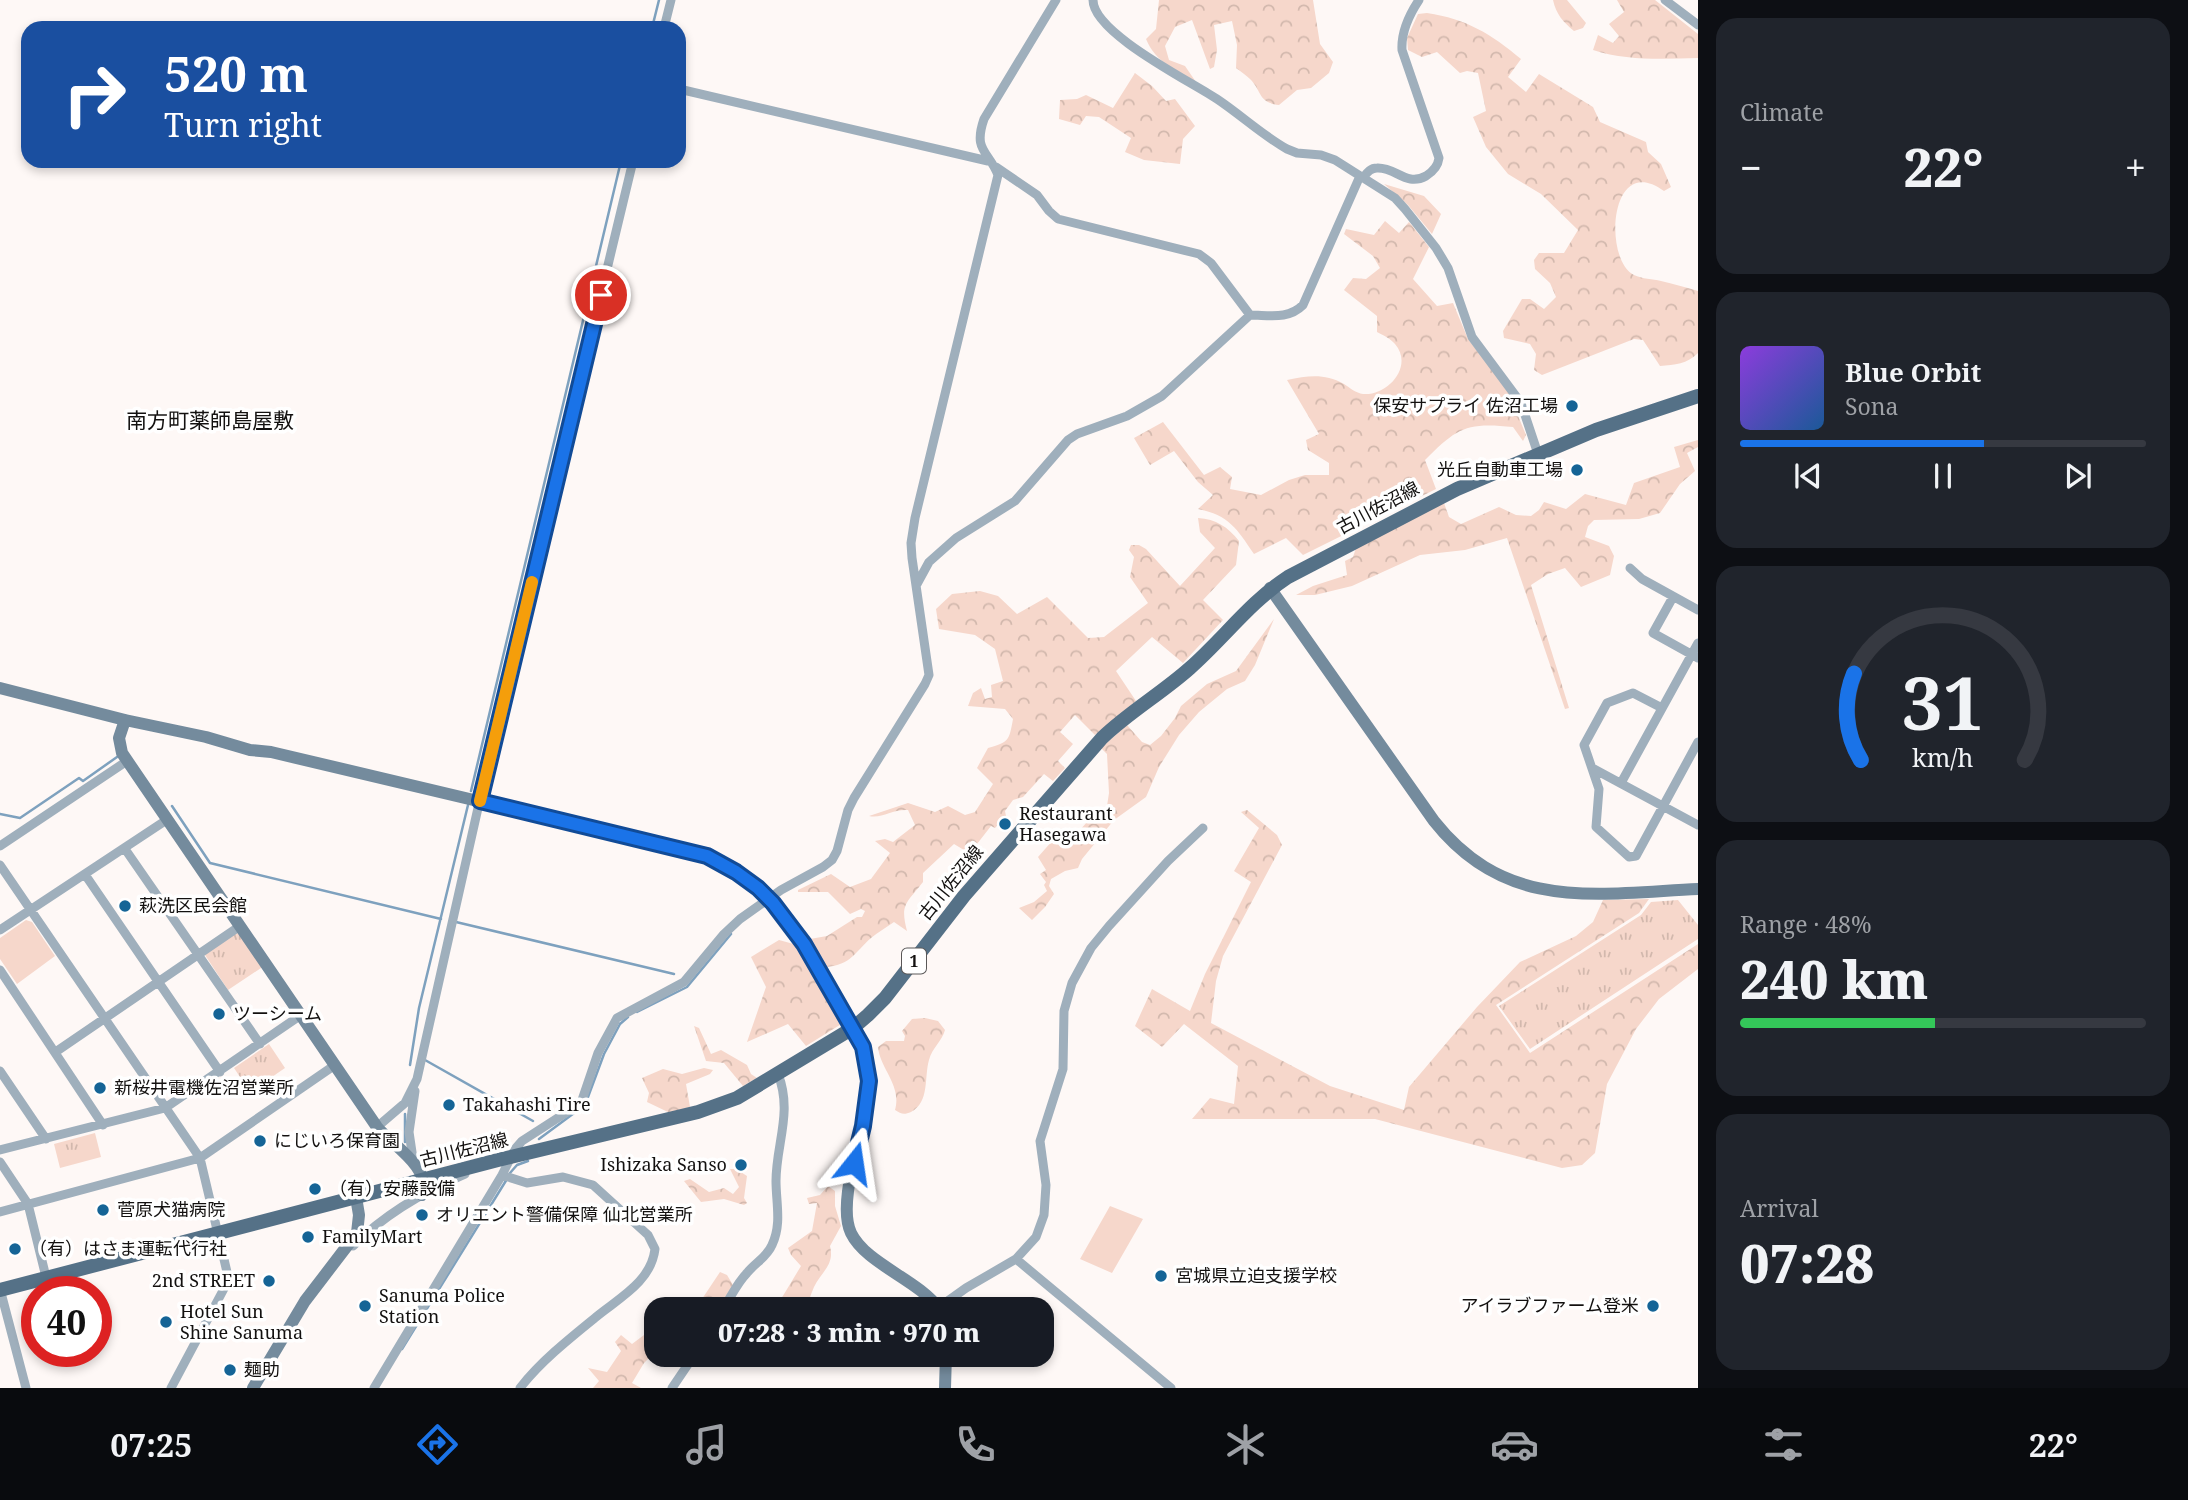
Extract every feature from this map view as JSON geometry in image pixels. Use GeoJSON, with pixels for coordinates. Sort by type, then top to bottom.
{"type":"FeatureCollection","features":[{"type":"Feature","properties":{"kind":"main road","name":"古川佐沼線"},"geometry":{"type":"LineString","coordinates":[[50,1276],[356,1197],[422,1188],[504,1159],[698,1112],[737,1098],[853,1028],[885,998],[964,896],[1102,738],[1191,667],[1270,588],[1433,501],[1596,430],[1698,396]]}},
{"type":"Feature","properties":{"kind":"main road","name":"古川佐沼線"},"geometry":{"type":"LineString","coordinates":[[0,1289],[21,1284]]}},
{"type":"Feature","properties":{"kind":"street"},"geometry":{"type":"LineString","coordinates":[[666,21],[671,0]]}},
{"type":"Feature","properties":{"kind":"street"},"geometry":{"type":"LineString","coordinates":[[374,1388],[506,1177],[504,1159],[522,1141],[580,1103],[598,1054],[618,1018],[684,982],[724,933],[769,898],[832,860],[854,798],[926,684],[929,675],[911,543],[998,174],[979,137],[984,119],[1056,0]]}},
{"type":"Feature","properties":{"kind":"street"},"geometry":{"type":"LineString","coordinates":[[1093,0],[1094,11],[1099,17],[1128,41],[1172,74],[1216,98],[1269,138],[1297,153],[1328,157],[1395,198],[1436,248],[1448,268],[1472,337],[1521,403],[1538,454]]}},
{"type":"Feature","properties":{"kind":"street"},"geometry":{"type":"LineString","coordinates":[[917,584],[929,562],[956,538],[1015,501],[1068,440],[1127,416],[1162,397],[1250,315],[1285,316],[1303,305],[1362,177],[1368,171],[1380,168],[1416,180],[1430,173],[1439,163],[1402,50],[1406,23],[1419,0]]}},
{"type":"Feature","properties":{"kind":"street"},"geometry":{"type":"LineString","coordinates":[[1665,0],[1698,25]]}},
{"type":"Feature","properties":{"kind":"street"},"geometry":{"type":"LineString","coordinates":[[686,91],[991,164],[1037,195],[1058,219],[1199,254],[1211,263],[1250,315]]}},
{"type":"Feature","properties":{"kind":"street"},"geometry":{"type":"LineString","coordinates":[[331,1268],[359,1240],[422,1188],[413,1159],[410,1132],[417,1079],[480,801],[631,168]]}},
{"type":"Feature","properties":{"kind":"street"},"geometry":{"type":"LineString","coordinates":[[1630,568],[1642,579],[1698,610]]}},
{"type":"Feature","properties":{"kind":"street"},"geometry":{"type":"LineString","coordinates":[[1270,588],[1434,821],[1472,860],[1519,883],[1569,894],[1698,889]]}},
{"type":"Feature","properties":{"kind":"street"},"geometry":{"type":"LineString","coordinates":[[1673,597],[1653,633],[1695,656]]}},
{"type":"Feature","properties":{"kind":"street"},"geometry":{"type":"LineString","coordinates":[[1620,783],[1695,656],[1698,643]]}},
{"type":"Feature","properties":{"kind":"street"},"geometry":{"type":"LineString","coordinates":[[0,688],[250,750],[271,752],[707,856],[736,872],[769,898],[804,944],[863,1047],[869,1081],[863,1126],[848,1192],[851,1234],[866,1251],[930,1297]]}},
{"type":"Feature","properties":{"kind":"street"},"geometry":{"type":"LineString","coordinates":[[1662,708],[1633,693],[1607,703],[1584,745],[1599,789],[1596,827],[1629,858],[1636,856],[1698,742]]}},
{"type":"Feature","properties":{"kind":"street"},"geometry":{"type":"LineString","coordinates":[[125,720],[119,738],[127,761],[377,1127],[385,1137],[413,1159]]}},
{"type":"Feature","properties":{"kind":"street"},"geometry":{"type":"LineString","coordinates":[[0,846],[127,761]]}},
{"type":"Feature","properties":{"kind":"street"},"geometry":{"type":"LineString","coordinates":[[1594,769],[1698,825]]}},
{"type":"Feature","properties":{"kind":"street"},"geometry":{"type":"LineString","coordinates":[[0,930],[86,876],[168,819]]}},
{"type":"Feature","properties":{"kind":"street"},"geometry":{"type":"LineString","coordinates":[[954,1297],[1016,1259],[1036,1237],[1044,1215],[1046,1185],[1040,1142],[1063,1069],[1064,1011],[1072,983],[1091,948],[1168,860],[1203,828]]}},
{"type":"Feature","properties":{"kind":"street"},"geometry":{"type":"LineString","coordinates":[[125,849],[260,1044]]}},
{"type":"Feature","properties":{"kind":"street"},"geometry":{"type":"LineString","coordinates":[[0,865],[200,1158],[227,1272],[227,1283],[171,1388]]}},
{"type":"Feature","properties":{"kind":"street"},"geometry":{"type":"LineString","coordinates":[[86,876],[220,1072]]}},
{"type":"Feature","properties":{"kind":"street"},"geometry":{"type":"LineString","coordinates":[[57,1051],[240,926]]}},
{"type":"Feature","properties":{"kind":"street"},"geometry":{"type":"LineString","coordinates":[[0,970],[57,1051],[103,1125]]}},
{"type":"Feature","properties":{"kind":"street"},"geometry":{"type":"LineString","coordinates":[[0,1150],[166,1108],[301,1015]]}},
{"type":"Feature","properties":{"kind":"street"},"geometry":{"type":"LineString","coordinates":[[0,1212],[200,1158],[335,1065]]}},
{"type":"Feature","properties":{"kind":"street"},"geometry":{"type":"LineString","coordinates":[[0,1070],[46,1139]]}},
{"type":"Feature","properties":{"kind":"street"},"geometry":{"type":"LineString","coordinates":[[731,1297],[746,1273],[769,1251],[777,1231],[779,1221],[776,1178],[784,1130],[783,1099],[778,1074]]}},
{"type":"Feature","properties":{"kind":"street"},"geometry":{"type":"LineString","coordinates":[[377,1127],[405,1103],[417,1079]]}},
{"type":"Feature","properties":{"kind":"street"},"geometry":{"type":"LineString","coordinates":[[0,1162],[28,1204],[46,1276]]}},
{"type":"Feature","properties":{"kind":"street"},"geometry":{"type":"LineString","coordinates":[[506,1177],[527,1183],[563,1177],[593,1185],[648,1235],[655,1249],[651,1263],[628,1294],[597,1316],[520,1388]]}},
{"type":"Feature","properties":{"kind":"street"},"geometry":{"type":"LineString","coordinates":[[253,1388],[305,1301],[357,1233],[359,1214],[356,1197]]}},
{"type":"Feature","properties":{"kind":"street"},"geometry":{"type":"LineString","coordinates":[[1016,1259],[1171,1388]]}},
{"type":"Feature","properties":{"kind":"street"},"geometry":{"type":"LineString","coordinates":[[0,1289],[26,1388]]}},
{"type":"Feature","properties":{"kind":"street"},"geometry":{"type":"LineString","coordinates":[[672,1388],[686,1367]]}},
{"type":"Feature","properties":{"kind":"street"},"geometry":{"type":"LineString","coordinates":[[945,1388],[946,1367]]}},
{"type":"Feature","properties":{"kind":"green space"},"geometry":{"type":"Polygon","coordinates":[[[1159,0],[1313,0],[1320,44],[1333,62],[1329,73],[1311,88],[1297,90],[1279,105],[1272,104],[1264,99],[1250,79],[1236,68],[1237,45],[1232,21],[1214,25],[1217,50],[1214,67],[1210,69],[1192,20],[1175,27],[1165,46],[1169,60],[1185,66],[1196,82],[1161,60],[1146,39],[1156,29],[1159,0]]]}},
{"type":"Feature","properties":{"kind":"green space"},"geometry":{"type":"Polygon","coordinates":[[[1553,0],[1567,0],[1586,23],[1583,28],[1574,31],[1570,28],[1558,14],[1553,0]]]}},
{"type":"Feature","properties":{"kind":"green space"},"geometry":{"type":"Polygon","coordinates":[[[1617,0],[1655,0],[1698,34],[1698,58],[1632,58],[1593,50],[1598,35],[1613,43],[1619,36],[1609,24],[1624,12],[1617,0]]]}},
{"type":"Feature","properties":{"kind":"green space"},"geometry":{"type":"Polygon","coordinates":[[[1427,13],[1466,24],[1489,35],[1510,50],[1521,59],[1508,77],[1526,92],[1539,74],[1593,107],[1600,122],[1646,142],[1648,152],[1661,164],[1671,187],[1664,191],[1646,183],[1632,185],[1622,196],[1615,231],[1618,250],[1624,265],[1634,275],[1698,291],[1698,353],[1694,357],[1680,363],[1660,366],[1643,340],[1634,339],[1542,375],[1534,370],[1536,354],[1530,344],[1504,338],[1503,331],[1522,299],[1530,299],[1544,309],[1556,297],[1550,283],[1535,269],[1534,260],[1539,253],[1564,253],[1578,230],[1541,194],[1508,174],[1486,147],[1473,117],[1486,111],[1478,73],[1460,73],[1437,52],[1422,57],[1408,50],[1407,38],[1418,14],[1427,13]]]}},
{"type":"Feature","properties":{"kind":"green space"},"geometry":{"type":"Polygon","coordinates":[[[1135,73],[1166,101],[1175,99],[1195,126],[1183,139],[1180,164],[1144,160],[1125,152],[1131,138],[1099,117],[1086,116],[1080,125],[1059,119],[1060,100],[1077,99],[1086,95],[1113,108],[1135,73]]]}},
{"type":"Feature","properties":{"kind":"green space"},"geometry":{"type":"Polygon","coordinates":[[[1384,184],[1424,196],[1441,214],[1432,234],[1408,205],[1384,184]]]}},
{"type":"Feature","properties":{"kind":"green space"},"geometry":{"type":"Polygon","coordinates":[[[1385,221],[1399,233],[1409,222],[1429,247],[1413,279],[1437,306],[1453,303],[1468,339],[1507,389],[1526,435],[1523,441],[1513,427],[1484,426],[1463,430],[1425,460],[1436,489],[1303,555],[1286,538],[1254,554],[1225,519],[1198,509],[1213,495],[1198,482],[1174,451],[1150,465],[1134,438],[1163,422],[1204,475],[1220,467],[1232,477],[1230,489],[1261,495],[1305,475],[1329,475],[1329,463],[1308,450],[1306,440],[1319,434],[1287,380],[1323,377],[1363,394],[1381,390],[1396,378],[1402,361],[1400,353],[1393,342],[1377,332],[1377,316],[1344,290],[1353,278],[1366,279],[1380,268],[1373,256],[1344,234],[1346,229],[1374,235],[1385,221]]]}},
{"type":"Feature","properties":{"kind":"green space"},"geometry":{"type":"Polygon","coordinates":[[[1698,440],[1698,447],[1687,453],[1695,471],[1680,484],[1660,513],[1639,519],[1594,520],[1588,526],[1585,537],[1609,546],[1614,556],[1610,575],[1581,587],[1565,568],[1548,574],[1531,585],[1569,708],[1565,709],[1507,538],[1465,550],[1420,555],[1352,586],[1315,595],[1296,595],[1313,586],[1347,575],[1345,561],[1353,557],[1356,548],[1444,503],[1449,517],[1461,524],[1499,507],[1516,515],[1531,516],[1544,502],[1566,509],[1585,494],[1626,505],[1634,483],[1680,467],[1674,447],[1698,440]]]}},
{"type":"Feature","properties":{"kind":"green space"},"geometry":{"type":"Polygon","coordinates":[[[1198,518],[1221,525],[1239,541],[1236,565],[1203,600],[1223,620],[1183,663],[1152,637],[1116,671],[1136,701],[1095,735],[1075,715],[1060,732],[1073,744],[1058,761],[1065,768],[1053,781],[1044,774],[1023,797],[1013,800],[1005,811],[1006,816],[995,828],[991,826],[977,844],[964,850],[954,844],[923,873],[923,882],[906,905],[904,915],[907,931],[894,922],[871,938],[847,961],[826,967],[810,939],[827,936],[857,917],[862,917],[865,911],[861,909],[850,914],[828,892],[798,890],[831,874],[850,887],[871,879],[890,853],[875,841],[885,839],[893,842],[915,825],[908,810],[869,816],[908,803],[935,812],[948,806],[965,815],[975,812],[993,784],[977,768],[988,748],[1007,740],[1010,732],[1013,719],[1005,709],[968,706],[973,693],[981,688],[985,699],[992,697],[991,685],[1003,681],[995,649],[975,635],[939,629],[936,609],[952,594],[980,591],[998,596],[1017,614],[1047,597],[1088,638],[1104,637],[1148,603],[1130,577],[1134,557],[1129,550],[1131,545],[1146,549],[1180,586],[1215,548],[1200,532],[1198,518]]]}},
{"type":"Feature","properties":{"kind":"green space"},"geometry":{"type":"Polygon","coordinates":[[[1274,619],[1255,665],[1245,681],[1227,689],[1199,712],[1179,735],[1159,767],[1146,797],[1114,820],[1082,859],[1078,868],[1065,871],[1051,879],[1049,886],[1054,894],[1032,920],[1019,908],[1034,902],[1047,891],[1044,885],[1046,882],[1040,874],[1046,870],[1038,857],[1053,840],[1064,847],[1089,820],[1097,818],[1107,806],[1107,754],[1101,748],[1127,725],[1142,742],[1150,745],[1161,736],[1181,706],[1207,684],[1236,671],[1274,619]]]}},
{"type":"Feature","properties":{"kind":"green space"},"geometry":{"type":"Polygon","coordinates":[[[1247,810],[1277,835],[1282,845],[1223,956],[1216,981],[1211,1023],[1330,1086],[1404,1110],[1409,1087],[1477,1007],[1520,962],[1576,936],[1593,922],[1603,900],[1649,899],[1639,913],[1496,1005],[1530,1053],[1698,944],[1698,969],[1659,999],[1636,1029],[1607,1084],[1595,1153],[1582,1165],[1562,1168],[1375,1119],[1192,1119],[1210,1098],[1234,1104],[1238,1066],[1184,1024],[1162,1047],[1135,1026],[1152,989],[1190,1011],[1205,974],[1251,882],[1234,871],[1259,828],[1241,812],[1247,810]]]}},
{"type":"Feature","properties":{"kind":"green space"},"geometry":{"type":"Polygon","coordinates":[[[1678,900],[1698,925],[1698,939],[1530,1049],[1499,1006],[1641,915],[1651,902],[1678,900]]]}},
{"type":"Feature","properties":{"kind":"green space"},"geometry":{"type":"Polygon","coordinates":[[[26,920],[32,922],[55,956],[17,984],[0,959],[0,938],[26,920]]]}},
{"type":"Feature","properties":{"kind":"green space"},"geometry":{"type":"Polygon","coordinates":[[[240,931],[264,966],[228,990],[205,955],[205,950],[240,931]]]}},
{"type":"Feature","properties":{"kind":"green space"},"geometry":{"type":"Polygon","coordinates":[[[779,940],[801,946],[843,1023],[806,1046],[788,1024],[747,1042],[766,987],[751,957],[779,940]]]}},
{"type":"Feature","properties":{"kind":"green space"},"geometry":{"type":"Polygon","coordinates":[[[912,1019],[938,1021],[945,1030],[929,1060],[921,1102],[911,1112],[903,1114],[895,1110],[896,1093],[882,1063],[878,1047],[886,1041],[904,1041],[902,1031],[912,1019]]]}},
{"type":"Feature","properties":{"kind":"green space"},"geometry":{"type":"Polygon","coordinates":[[[694,1026],[699,1028],[711,1054],[721,1050],[747,1065],[751,1074],[757,1078],[743,1086],[724,1063],[706,1061],[694,1026]]]}},
{"type":"Feature","properties":{"kind":"green space"},"geometry":{"type":"Polygon","coordinates":[[[269,1044],[285,1068],[250,1092],[234,1068],[269,1044]]]}},
{"type":"Feature","properties":{"kind":"green space"},"geometry":{"type":"Polygon","coordinates":[[[704,1068],[713,1070],[710,1074],[686,1084],[690,1107],[670,1113],[647,1102],[649,1093],[642,1078],[663,1069],[682,1074],[704,1068]]]}},
{"type":"Feature","properties":{"kind":"green space"},"geometry":{"type":"Polygon","coordinates":[[[95,1133],[101,1157],[60,1168],[54,1144],[95,1133]]]}},
{"type":"Feature","properties":{"kind":"green space"},"geometry":{"type":"Polygon","coordinates":[[[730,1169],[736,1169],[747,1176],[744,1198],[747,1203],[744,1205],[724,1199],[701,1202],[684,1181],[690,1179],[709,1192],[724,1188],[733,1194],[739,1187],[730,1169]]]}},
{"type":"Feature","properties":{"kind":"green space"},"geometry":{"type":"Polygon","coordinates":[[[828,1186],[835,1191],[835,1206],[841,1226],[830,1246],[831,1258],[810,1297],[782,1297],[801,1266],[788,1248],[812,1231],[817,1203],[809,1204],[807,1198],[820,1195],[828,1186]]]}},
{"type":"Feature","properties":{"kind":"green space"},"geometry":{"type":"Polygon","coordinates":[[[1110,1206],[1143,1219],[1112,1273],[1080,1259],[1110,1206]]]}},
{"type":"Feature","properties":{"kind":"green space"},"geometry":{"type":"Polygon","coordinates":[[[720,1272],[727,1275],[733,1285],[726,1297],[703,1297],[720,1272]]]}},
{"type":"Feature","properties":{"kind":"green space"},"geometry":{"type":"Polygon","coordinates":[[[621,1335],[632,1344],[644,1335],[644,1363],[632,1383],[641,1388],[593,1388],[599,1381],[588,1368],[607,1372],[621,1351],[615,1342],[621,1335]]]}},
{"type":"Feature","properties":{"kind":"waterway"},"geometry":{"type":"LineString","coordinates":[[654,21],[659,0]]}},
{"type":"Feature","properties":{"kind":"waterway"},"geometry":{"type":"LineString","coordinates":[[471,791],[619,168]]}},
{"type":"Feature","properties":{"kind":"waterway"},"geometry":{"type":"LineString","coordinates":[[0,814],[20,818],[79,778],[83,781],[117,757]]}},
{"type":"Feature","properties":{"kind":"waterway"},"geometry":{"type":"LineString","coordinates":[[410,1065],[419,1008],[468,805]]}},
{"type":"Feature","properties":{"kind":"waterway"},"geometry":{"type":"LineString","coordinates":[[172,806],[210,863],[441,919]]}},
{"type":"Feature","properties":{"kind":"waterway"},"geometry":{"type":"LineString","coordinates":[[456,922],[674,974]]}},
{"type":"Feature","properties":{"kind":"waterway"},"geometry":{"type":"LineString","coordinates":[[637,1012],[687,987],[731,934]]}},
{"type":"Feature","properties":{"kind":"waterway"},"geometry":{"type":"LineString","coordinates":[[539,1139],[585,1105],[604,1054],[620,1024],[628,1017]]}},
{"type":"Feature","properties":{"kind":"waterway"},"geometry":{"type":"LineString","coordinates":[[425,1060],[533,1121]]}},
{"type":"Feature","properties":{"kind":"waterway"},"geometry":{"type":"LineString","coordinates":[[405,1114],[405,1142]]}},
{"type":"Feature","properties":{"kind":"waterway"},"geometry":{"type":"LineString","coordinates":[[510,1173],[517,1165],[528,1161]]}},
{"type":"Feature","properties":{"kind":"waterway"},"geometry":{"type":"LineString","coordinates":[[402,1349],[507,1179]]}},
{"type":"Feature","properties":{"kind":"slow traffic"},"geometry":{"type":"LineString","coordinates":[[480,801],[532,582]]}},
{"type":"Feature","properties":{"kind":"place","name":"保安サプライ 佐沼工場"},"geometry":{"type":"Point","coordinates":[1572,406]}},
{"type":"Feature","properties":{"kind":"place","name":"光丘自動車工場"},"geometry":{"type":"Point","coordinates":[1577,470]}},
{"type":"Feature","properties":{"kind":"place","name":"Restaurant Hasegawa"},"geometry":{"type":"Point","coordinates":[1005,824]}},
{"type":"Feature","properties":{"kind":"place","name":"萩洗区民会館"},"geometry":{"type":"Point","coordinates":[125,906]}},
{"type":"Feature","properties":{"kind":"place","name":"ツーシーム"},"geometry":{"type":"Point","coordinates":[219,1014]}},
{"type":"Feature","properties":{"kind":"place","name":"新桜井電機佐沼営業所"},"geometry":{"type":"Point","coordinates":[100,1088]}},
{"type":"Feature","properties":{"kind":"place","name":"Takahashi Tire"},"geometry":{"type":"Point","coordinates":[449,1105]}},
{"type":"Feature","properties":{"kind":"place","name":"にじいろ保育園"},"geometry":{"type":"Point","coordinates":[260,1141]}},
{"type":"Feature","properties":{"kind":"place","name":"Ishizaka Sanso"},"geometry":{"type":"Point","coordinates":[741,1165]}},
{"type":"Feature","properties":{"kind":"place","name":"（有）安藤設備"},"geometry":{"type":"Point","coordinates":[315,1189]}},
{"type":"Feature","properties":{"kind":"place","name":"菅原犬猫病院"},"geometry":{"type":"Point","coordinates":[103,1210]}},
{"type":"Feature","properties":{"kind":"place","name":"オリエント警備保障 仙北営業所"},"geometry":{"type":"Point","coordinates":[422,1215]}},
{"type":"Feature","properties":{"kind":"place","name":"FamilyMart"},"geometry":{"type":"Point","coordinates":[308,1237]}},
{"type":"Feature","properties":{"kind":"place","name":"（有）はさま運転代行社"},"geometry":{"type":"Point","coordinates":[15,1249]}},
{"type":"Feature","properties":{"kind":"place","name":"宮城県立迫支援学校"},"geometry":{"type":"Point","coordinates":[1161,1276]}},
{"type":"Feature","properties":{"kind":"place","name":"2nd STREET"},"geometry":{"type":"Point","coordinates":[269,1281]}},
{"type":"Feature","properties":{"kind":"place","name":"Sanuma Police Station"},"geometry":{"type":"Point","coordinates":[365,1306]}},
{"type":"Feature","properties":{"kind":"place","name":"アイラブファーム登米"},"geometry":{"type":"Point","coordinates":[1653,1306]}},
{"type":"Feature","properties":{"kind":"place","name":"Hotel Sun Shine Sanuma"},"geometry":{"type":"Point","coordinates":[166,1322]}},
{"type":"Feature","properties":{"kind":"place","name":"麺助"},"geometry":{"type":"Point","coordinates":[230,1370]}},
{"type":"Feature","properties":{"kind":"district","name":"南方町薬師島屋敷"},"geometry":{"type":"Point","coordinates":[210,421]}},
{"type":"Feature","properties":{"kind":"route"},"geometry":{"type":"LineString","coordinates":[[601,295],[480,801],[707,856],[758,888],[804,944],[863,1047],[869,1081],[863,1126],[854,1163]]}}]}
